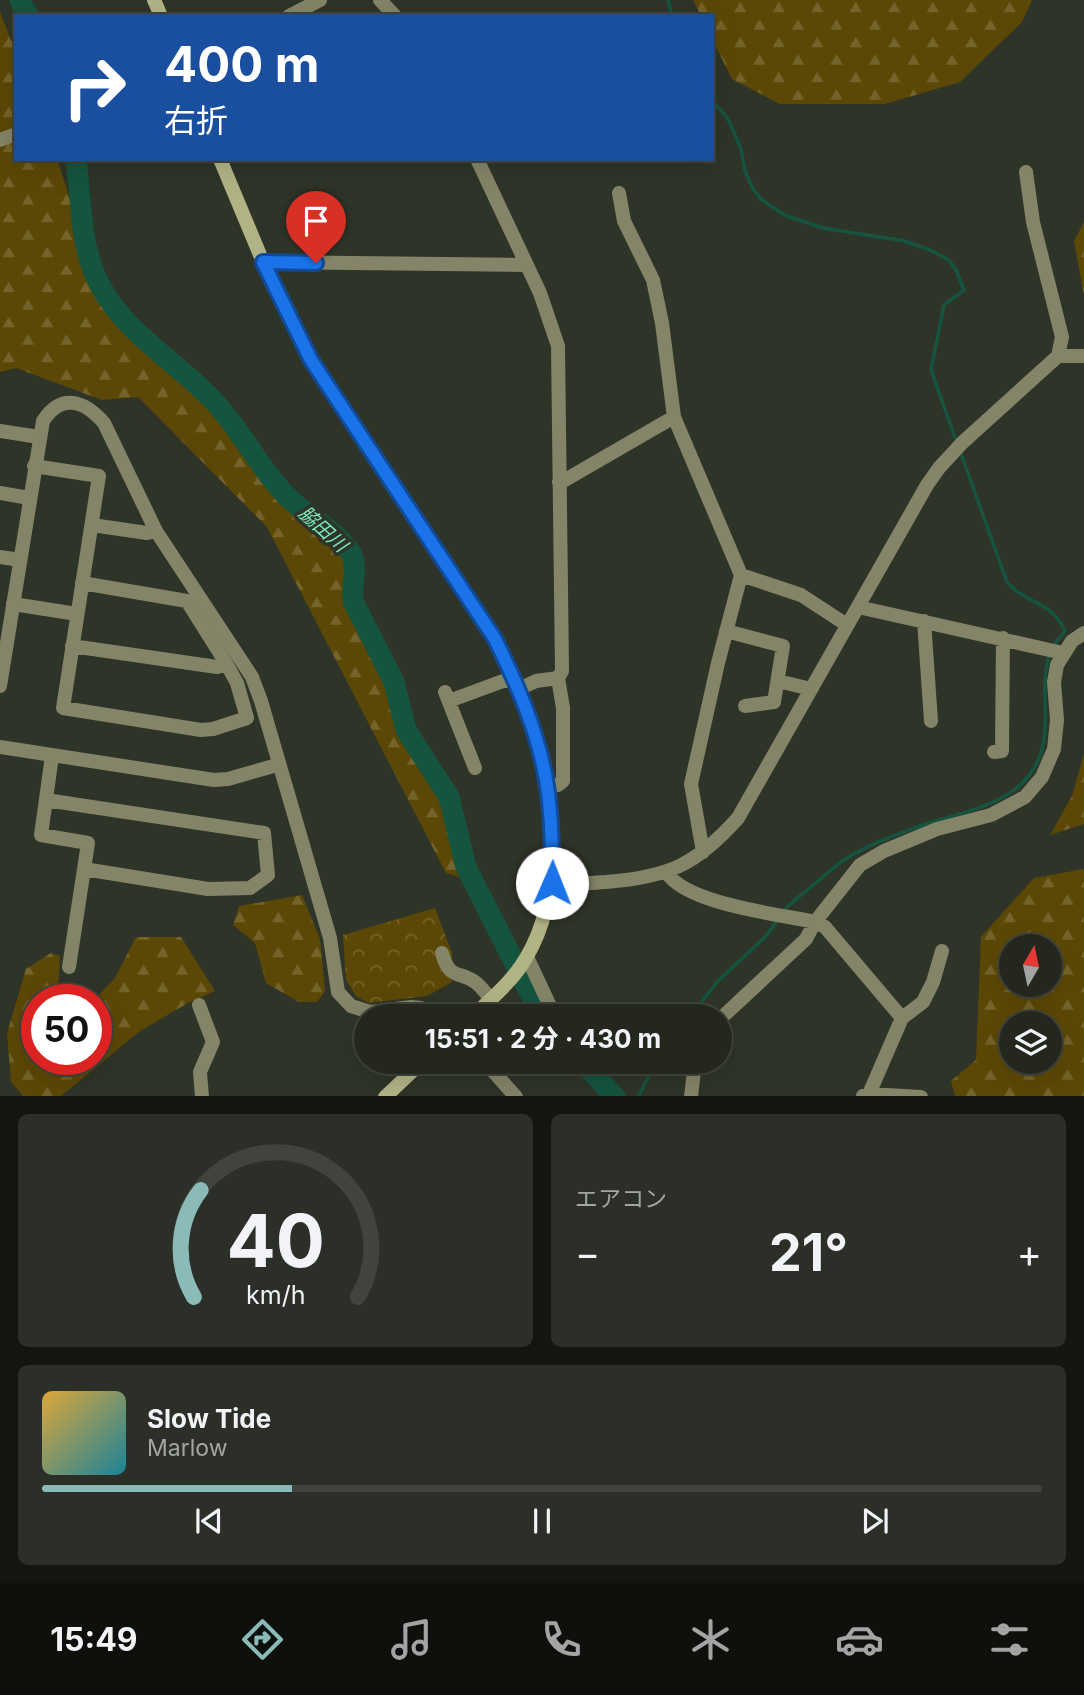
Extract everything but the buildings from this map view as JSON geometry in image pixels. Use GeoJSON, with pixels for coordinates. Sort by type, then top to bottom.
{"type":"FeatureCollection","features":[{"type":"Feature","properties":{"kind":"main road"},"geometry":{"type":"LineString","coordinates":[[221,161],[263,262],[311,360],[495,639],[517,685],[535,733],[547,786],[552,883],[542,925],[527,957],[486,1004]]}},
{"type":"Feature","properties":{"kind":"main road"},"geometry":{"type":"LineString","coordinates":[[386,1096],[409,1074]]}},
{"type":"Feature","properties":{"kind":"street"},"geometry":{"type":"LineString","coordinates":[[293,14],[320,0]]}},
{"type":"Feature","properties":{"kind":"street"},"geometry":{"type":"LineString","coordinates":[[380,0],[393,14]]}},
{"type":"Feature","properties":{"kind":"street"},"geometry":{"type":"LineString","coordinates":[[478,161],[540,293],[558,346],[562,671],[558,678]]}},
{"type":"Feature","properties":{"kind":"street"},"geometry":{"type":"LineString","coordinates":[[552,883],[566,885],[616,881],[667,873],[703,852],[738,818],[927,485],[958,447],[1058,356],[1062,337],[1033,222],[1026,172]]}},
{"type":"Feature","properties":{"kind":"street"},"geometry":{"type":"LineString","coordinates":[[619,193],[624,221],[653,280],[662,323],[674,416],[741,575],[691,785],[703,852]]}},
{"type":"Feature","properties":{"kind":"street"},"geometry":{"type":"LineString","coordinates":[[263,262],[526,265]]}},
{"type":"Feature","properties":{"kind":"street"},"geometry":{"type":"LineString","coordinates":[[1058,356],[1084,356]]}},
{"type":"Feature","properties":{"kind":"street"},"geometry":{"type":"LineString","coordinates":[[0,685],[5,620],[13,604],[43,421],[49,411],[59,404],[82,405],[94,412],[104,423],[156,531],[252,677],[330,938],[338,992],[354,1007]]}},
{"type":"Feature","properties":{"kind":"street"},"geometry":{"type":"LineString","coordinates":[[558,482],[674,416]]}},
{"type":"Feature","properties":{"kind":"street"},"geometry":{"type":"LineString","coordinates":[[0,431],[39,437]]}},
{"type":"Feature","properties":{"kind":"street"},"geometry":{"type":"LineString","coordinates":[[34,466],[99,476],[62,708],[201,730],[247,718],[237,682],[187,601],[82,583]]}},
{"type":"Feature","properties":{"kind":"street"},"geometry":{"type":"LineString","coordinates":[[0,493],[29,498]]}},
{"type":"Feature","properties":{"kind":"street"},"geometry":{"type":"LineString","coordinates":[[92,525],[147,533],[156,531]]}},
{"type":"Feature","properties":{"kind":"street"},"geometry":{"type":"LineString","coordinates":[[0,557],[20,560]]}},
{"type":"Feature","properties":{"kind":"street"},"geometry":{"type":"LineString","coordinates":[[741,575],[801,595],[848,625]]}},
{"type":"Feature","properties":{"kind":"street"},"geometry":{"type":"LineString","coordinates":[[13,604],[78,614]]}},
{"type":"Feature","properties":{"kind":"street"},"geometry":{"type":"LineString","coordinates":[[858,607],[1063,653]]}},
{"type":"Feature","properties":{"kind":"street"},"geometry":{"type":"LineString","coordinates":[[923,621],[931,721]]}},
{"type":"Feature","properties":{"kind":"street"},"geometry":{"type":"LineString","coordinates":[[726,631],[783,646],[774,702],[745,706]]}},
{"type":"Feature","properties":{"kind":"street"},"geometry":{"type":"LineString","coordinates":[[732,1008],[806,939],[815,922],[860,865],[884,851],[937,830],[991,815],[1025,797],[1042,777],[1054,749],[1057,720],[1054,682],[1057,665],[1072,641],[1084,633]]}},
{"type":"Feature","properties":{"kind":"street"},"geometry":{"type":"LineString","coordinates":[[994,752],[1002,751],[1003,638]]}},
{"type":"Feature","properties":{"kind":"street"},"geometry":{"type":"LineString","coordinates":[[72,646],[217,667],[226,663]]}},
{"type":"Feature","properties":{"kind":"street"},"geometry":{"type":"LineString","coordinates":[[475,768],[447,697],[503,681],[517,685],[558,678]]}},
{"type":"Feature","properties":{"kind":"street"},"geometry":{"type":"LineString","coordinates":[[547,786],[558,785],[563,781],[563,708],[558,678]]}},
{"type":"Feature","properties":{"kind":"street"},"geometry":{"type":"LineString","coordinates":[[778,681],[811,689]]}},
{"type":"Feature","properties":{"kind":"street"},"geometry":{"type":"LineString","coordinates":[[0,747],[214,780],[228,779],[278,765]]}},
{"type":"Feature","properties":{"kind":"street"},"geometry":{"type":"LineString","coordinates":[[52,756],[41,835],[88,842],[69,967]]}},
{"type":"Feature","properties":{"kind":"street"},"geometry":{"type":"LineString","coordinates":[[46,800],[264,833],[268,875],[250,888],[208,889],[84,869]]}},
{"type":"Feature","properties":{"kind":"street"},"geometry":{"type":"LineString","coordinates":[[667,873],[681,888],[699,897],[815,922],[825,928],[902,1018]]}},
{"type":"Feature","properties":{"kind":"street"},"geometry":{"type":"LineString","coordinates":[[893,1096],[865,1095],[902,1018],[923,1002],[933,982],[942,951]]}},
{"type":"Feature","properties":{"kind":"street"},"geometry":{"type":"LineString","coordinates":[[442,953],[445,964],[457,976],[474,981],[491,999]]}},
{"type":"Feature","properties":{"kind":"street"},"geometry":{"type":"LineString","coordinates":[[527,957],[549,1004]]}},
{"type":"Feature","properties":{"kind":"street"},"geometry":{"type":"LineString","coordinates":[[199,1005],[213,1042],[200,1072],[202,1096]]}},
{"type":"Feature","properties":{"kind":"street"},"geometry":{"type":"LineString","coordinates":[[496,1074],[515,1096]]}},
{"type":"Feature","properties":{"kind":"street"},"geometry":{"type":"LineString","coordinates":[[691,1096],[694,1074]]}},
{"type":"Feature","properties":{"kind":"green space"},"geometry":{"type":"Polygon","coordinates":[[[693,0],[1032,0],[1022,22],[960,82],[885,104],[780,104],[732,79],[714,43],[714,14],[700,14],[693,0]]]}},
{"type":"Feature","properties":{"kind":"green space"},"geometry":{"type":"Polygon","coordinates":[[[0,12],[14,47],[14,161],[58,161],[70,199],[76,233],[90,274],[118,318],[210,403],[287,502],[348,555],[348,598],[445,798],[459,877],[446,873],[267,527],[138,397],[102,400],[16,368],[0,372],[0,12]]]}},
{"type":"Feature","properties":{"kind":"green space"},"geometry":{"type":"Polygon","coordinates":[[[1084,222],[1084,296],[1074,241],[1084,222]]]}},
{"type":"Feature","properties":{"kind":"green space"},"geometry":{"type":"Polygon","coordinates":[[[1084,754],[1084,824],[1050,835],[1072,796],[1084,754]]]}},
{"type":"Feature","properties":{"kind":"green space"},"geometry":{"type":"Polygon","coordinates":[[[1084,869],[1084,1096],[955,1096],[951,1081],[976,1060],[981,937],[1034,878],[1084,869]]]}},
{"type":"Feature","properties":{"kind":"green space"},"geometry":{"type":"Polygon","coordinates":[[[302,895],[320,939],[325,991],[317,1002],[299,1002],[266,983],[255,943],[233,925],[239,906],[302,895]]]}},
{"type":"Feature","properties":{"kind":"green space"},"geometry":{"type":"Polygon","coordinates":[[[435,908],[452,953],[452,982],[427,996],[368,1003],[356,996],[346,980],[343,935],[435,908]]]}},
{"type":"Feature","properties":{"kind":"green space"},"geometry":{"type":"Polygon","coordinates":[[[136,937],[181,937],[215,991],[188,1003],[140,1031],[112,1054],[112,984],[109,984],[136,937]]]}},
{"type":"Feature","properties":{"kind":"green space"},"geometry":{"type":"Polygon","coordinates":[[[51,953],[60,956],[58,984],[22,984],[26,969],[51,953]]]}},
{"type":"Feature","properties":{"kind":"green space"},"geometry":{"type":"Polygon","coordinates":[[[21,986],[21,1075],[87,1075],[61,1096],[23,1096],[11,1082],[7,1033],[21,986]]]}},
{"type":"Feature","properties":{"kind":"waterway","name":"脇田川"},"geometry":{"type":"LineString","coordinates":[[20,0],[27,14]]}},
{"type":"Feature","properties":{"kind":"waterway"},"geometry":{"type":"LineString","coordinates":[[668,0],[672,14]]}},
{"type":"Feature","properties":{"kind":"waterway"},"geometry":{"type":"LineString","coordinates":[[714,102],[728,119],[741,149],[745,171],[753,189],[761,199],[784,215],[823,228],[905,241],[949,260],[964,290],[944,305],[931,370],[957,443]]}},
{"type":"Feature","properties":{"kind":"waterway","name":"脇田川"},"geometry":{"type":"LineString","coordinates":[[76,161],[83,229],[89,257],[103,290],[115,308],[129,325],[212,399],[280,489],[349,550],[354,563],[353,601],[394,682],[406,730],[449,797],[466,867],[535,1004]]}},
{"type":"Feature","properties":{"kind":"waterway"},"geometry":{"type":"LineString","coordinates":[[960,451],[1007,582],[1046,608],[1065,631],[1053,646]]}},
{"type":"Feature","properties":{"kind":"waterway"},"geometry":{"type":"LineString","coordinates":[[783,912],[853,854],[903,832],[984,806],[1013,791],[1024,781],[1034,768],[1044,740],[1046,667],[1050,653]]}},
{"type":"Feature","properties":{"kind":"waterway"},"geometry":{"type":"LineString","coordinates":[[699,1004],[718,981],[766,936],[779,918]]}},
{"type":"Feature","properties":{"kind":"waterway","name":"脇田川"},"geometry":{"type":"LineString","coordinates":[[594,1074],[614,1096]]}},
{"type":"Feature","properties":{"kind":"waterway"},"geometry":{"type":"LineString","coordinates":[[639,1096],[650,1074]]}},
{"type":"Feature","properties":{"kind":"route"},"geometry":{"type":"LineString","coordinates":[[316,263],[263,262],[311,360],[495,639],[516,681],[535,733],[547,786],[552,883]]}}]}
